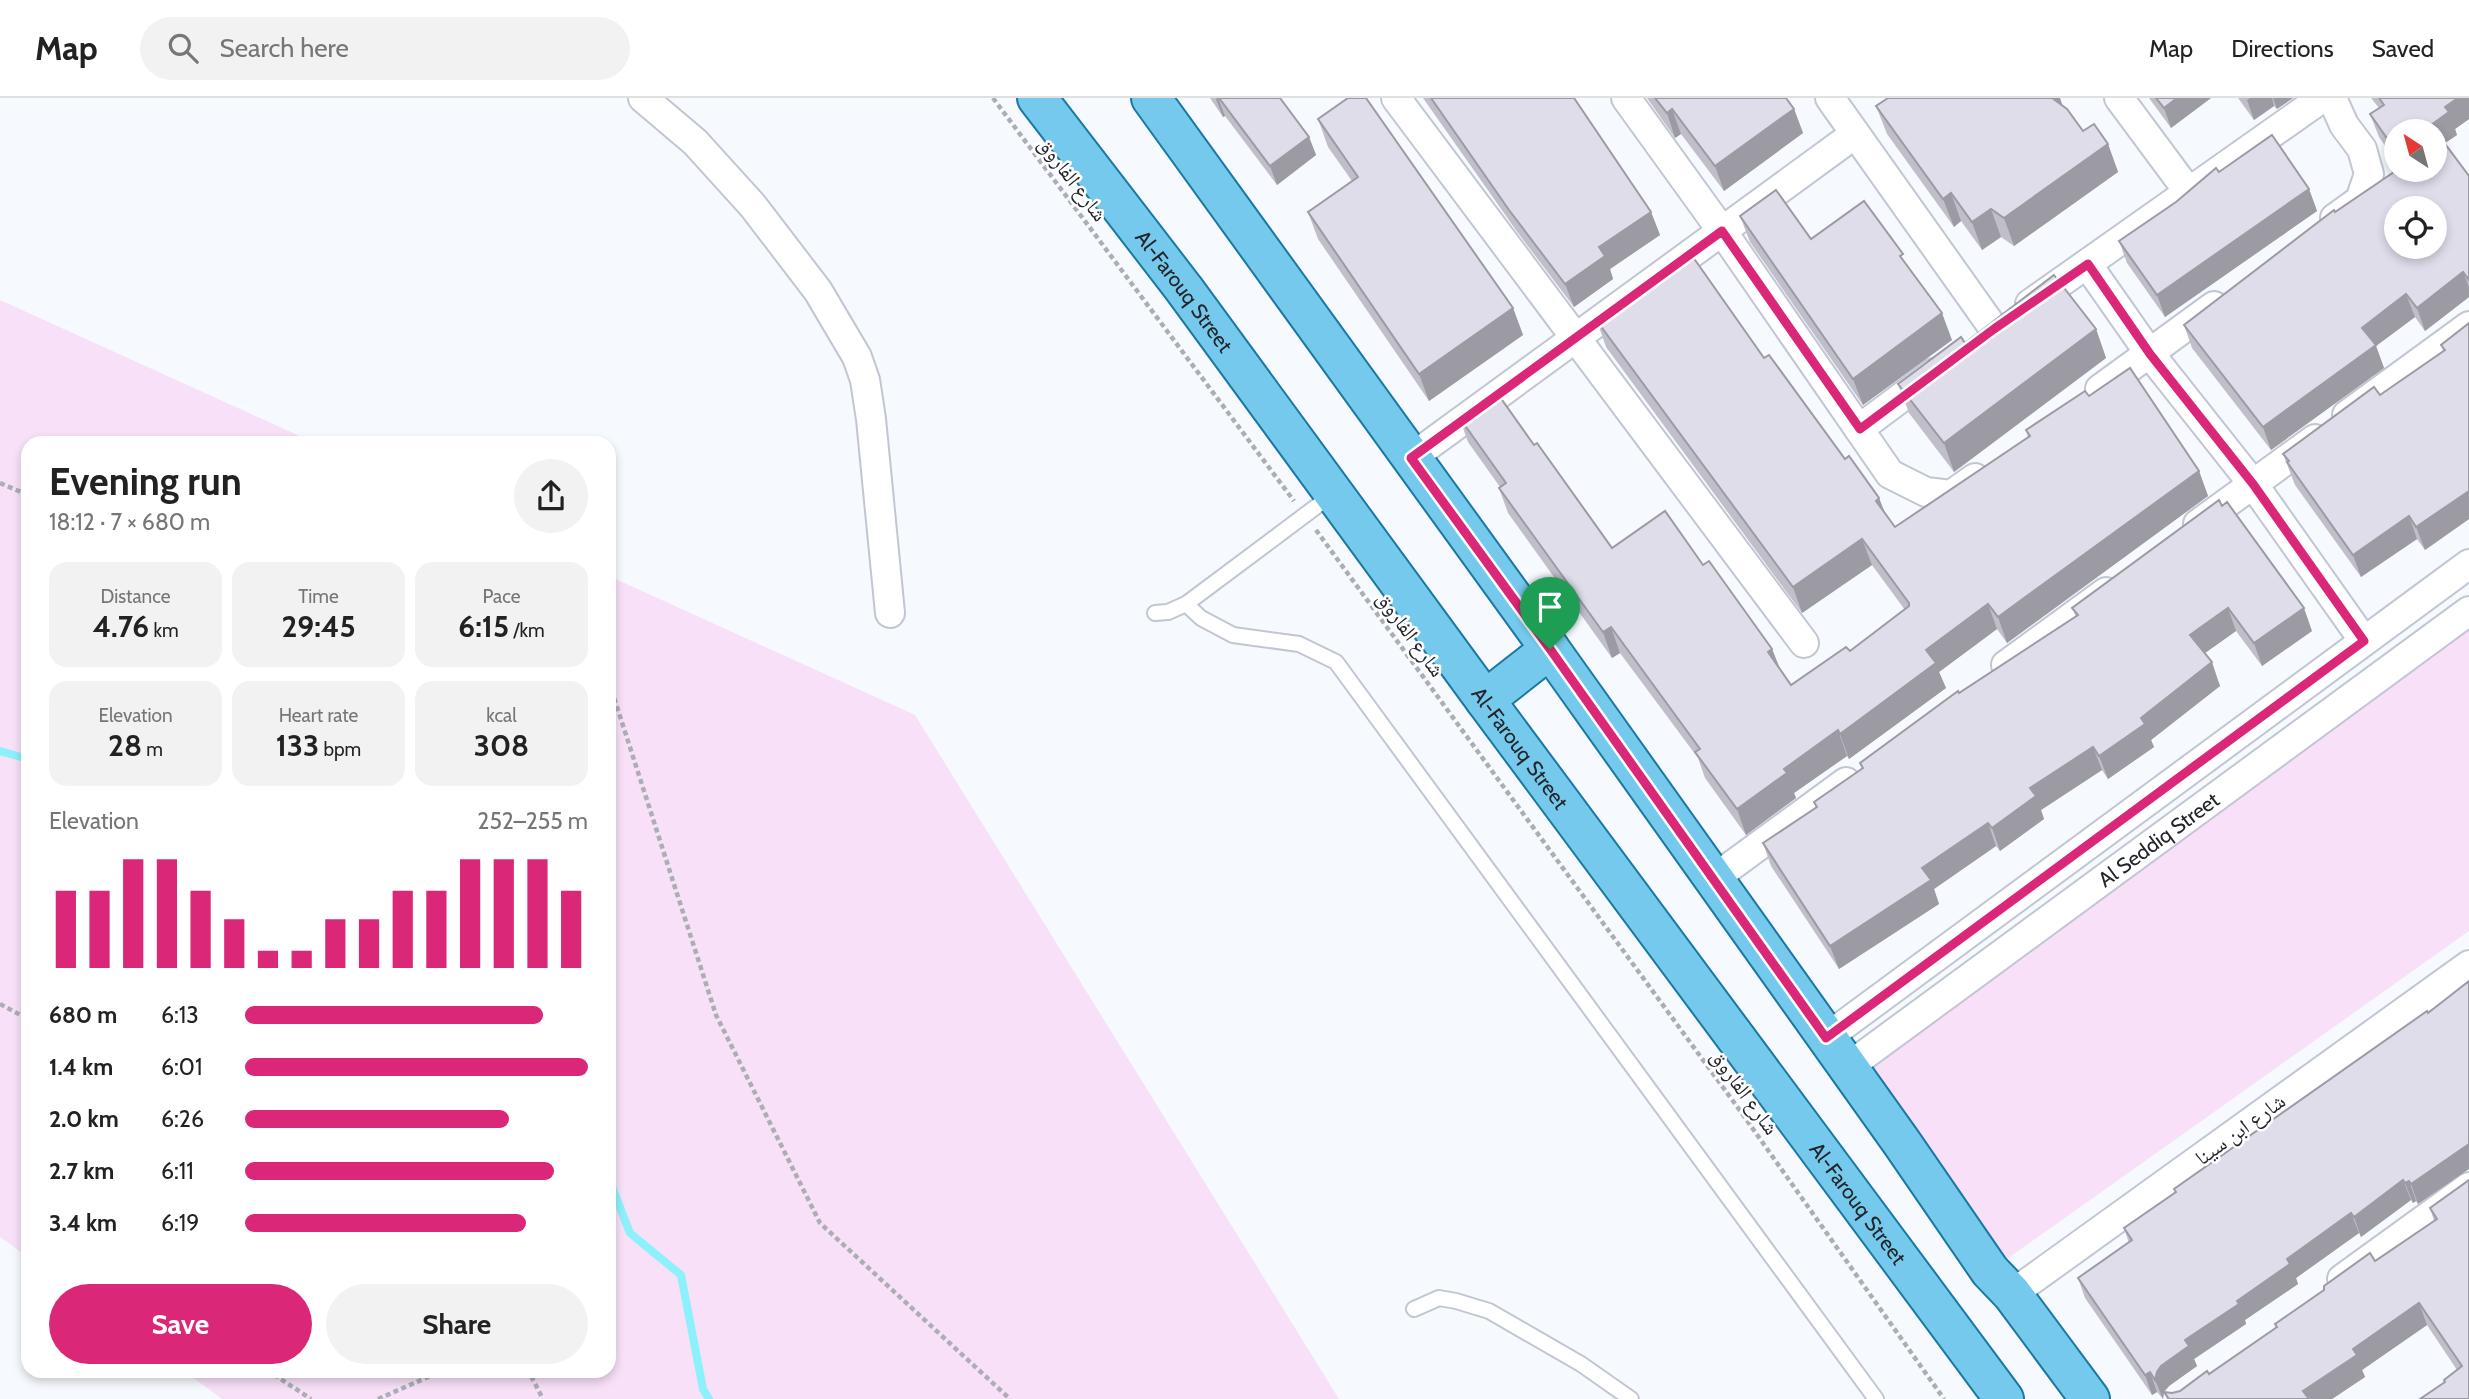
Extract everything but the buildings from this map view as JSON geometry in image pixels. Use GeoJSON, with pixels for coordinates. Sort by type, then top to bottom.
{"type":"FeatureCollection","features":[{"type":"Feature","properties":{"kind":"main road","name":"Al-Farouq Street"},"geometry":{"type":"LineString","coordinates":[[1037,98],[1184,289],[1320,505],[1485,700],[2004,1399]]}},
{"type":"Feature","properties":{"kind":"main road"},"geometry":{"type":"LineString","coordinates":[[1151,98],[1550,649],[1990,1271],[2012,1294],[2090,1399]]}},
{"type":"Feature","properties":{"kind":"main road"},"geometry":{"type":"LineString","coordinates":[[1485,700],[1550,649]]}},
{"type":"Feature","properties":{"kind":"street"},"geometry":{"type":"LineString","coordinates":[[643,98],[695,142],[744,196],[818,291],[857,357],[865,380],[890,613]]}},
{"type":"Feature","properties":{"kind":"street"},"geometry":{"type":"LineString","coordinates":[[1396,98],[1804,643]]}},
{"type":"Feature","properties":{"kind":"street"},"geometry":{"type":"LineString","coordinates":[[1626,98],[1891,474],[1926,492],[1951,495],[1995,463]]}},
{"type":"Feature","properties":{"kind":"street"},"geometry":{"type":"LineString","coordinates":[[1830,98],[1994,329]]}},
{"type":"Feature","properties":{"kind":"street"},"geometry":{"type":"LineString","coordinates":[[2119,98],[2188,191]]}},
{"type":"Feature","properties":{"kind":"street"},"geometry":{"type":"LineString","coordinates":[[1860,429],[1994,329],[2322,98]]}},
{"type":"Feature","properties":{"kind":"street"},"geometry":{"type":"LineString","coordinates":[[2316,232],[2360,200],[2369,174],[2361,149],[2344,125],[2332,98]]}},
{"type":"Feature","properties":{"kind":"street"},"geometry":{"type":"LineString","coordinates":[[1411,458],[1855,134]]}},
{"type":"Feature","properties":{"kind":"street"},"geometry":{"type":"LineString","coordinates":[[2088,264],[2150,354],[2253,484],[2364,641]]}},
{"type":"Feature","properties":{"kind":"street"},"geometry":{"type":"LineString","coordinates":[[2084,401],[2238,289]]}},
{"type":"Feature","properties":{"kind":"street"},"geometry":{"type":"LineString","coordinates":[[2174,542],[2469,326]]}},
{"type":"Feature","properties":{"kind":"street","name":"Al Seddiq Street"},"geometry":{"type":"LineString","coordinates":[[1837,1053],[2364,641],[2469,564]]}},
{"type":"Feature","properties":{"kind":"street"},"geometry":{"type":"LineString","coordinates":[[1983,682],[2129,575]]}},
{"type":"Feature","properties":{"kind":"street","name":"Al Seddiq Street"},"geometry":{"type":"LineString","coordinates":[[1837,1053],[2469,611]]}},
{"type":"Feature","properties":{"kind":"street"},"geometry":{"type":"LineString","coordinates":[[1713,880],[1870,764]]}},
{"type":"Feature","properties":{"kind":"street","name":"شارع ابن سينا"},"geometry":{"type":"LineString","coordinates":[[2012,1294],[2469,965]]}},
{"type":"Feature","properties":{"kind":"street"},"geometry":{"type":"LineString","coordinates":[[2324,1293],[2469,1187]]}},
{"type":"Feature","properties":{"kind":"lane"},"geometry":{"type":"LineString","coordinates":[[1155,614],[1186,604],[1320,505]]}},
{"type":"Feature","properties":{"kind":"lane"},"geometry":{"type":"LineString","coordinates":[[1186,604],[1201,618],[1233,635],[1299,644],[1336,662],[1876,1399]]}},
{"type":"Feature","properties":{"kind":"lane"},"geometry":{"type":"LineString","coordinates":[[1414,1308],[1439,1298],[1489,1311],[1581,1364],[1631,1399]]}},
{"type":"Feature","properties":{"kind":"path","name":"شارع الفاروق"},"geometry":{"type":"LineString","coordinates":[[993,98],[1320,505],[1741,1112],[1944,1399]]}},
{"type":"Feature","properties":{"kind":"path"},"geometry":{"type":"LineString","coordinates":[[0,483],[21,492]]}},
{"type":"Feature","properties":{"kind":"path"},"geometry":{"type":"LineString","coordinates":[[616,704],[716,1014],[820,1223],[1010,1399]]}},
{"type":"Feature","properties":{"kind":"path"},"geometry":{"type":"LineString","coordinates":[[0,1004],[21,1015]]}},
{"type":"Feature","properties":{"kind":"path"},"geometry":{"type":"LineString","coordinates":[[279,1378],[311,1399]]}},
{"type":"Feature","properties":{"kind":"path"},"geometry":{"type":"LineString","coordinates":[[378,1399],[426,1378]]}},
{"type":"Feature","properties":{"kind":"path"},"geometry":{"type":"LineString","coordinates":[[532,1378],[543,1399]]}},
{"type":"Feature","properties":{"kind":"shaded area"},"geometry":{"type":"Polygon","coordinates":[[[0,300],[300,436],[21,436],[21,1252],[0,1237],[0,300]]]}},
{"type":"Feature","properties":{"kind":"shaded area"},"geometry":{"type":"Polygon","coordinates":[[[616,579],[915,715],[1339,1399],[222,1399],[194,1378],[616,1378],[616,579]]]}},
{"type":"Feature","properties":{"kind":"shaded area"},"geometry":{"type":"Polygon","coordinates":[[[2469,611],[2469,931],[1990,1271],[1848,1067],[2469,611]]]}},
{"type":"Feature","properties":{"kind":"waterway"},"geometry":{"type":"LineString","coordinates":[[0,751],[21,757]]}},
{"type":"Feature","properties":{"kind":"waterway"},"geometry":{"type":"LineString","coordinates":[[616,1197],[630,1233],[681,1275],[703,1389],[709,1399]]}},
{"type":"Feature","properties":{"kind":"route"},"geometry":{"type":"LineString","coordinates":[[1722,231],[1860,429],[1994,329],[2088,264],[2150,354],[2253,484],[2364,641],[1826,1038],[1550,649],[1411,458],[1722,231]]}}]}
